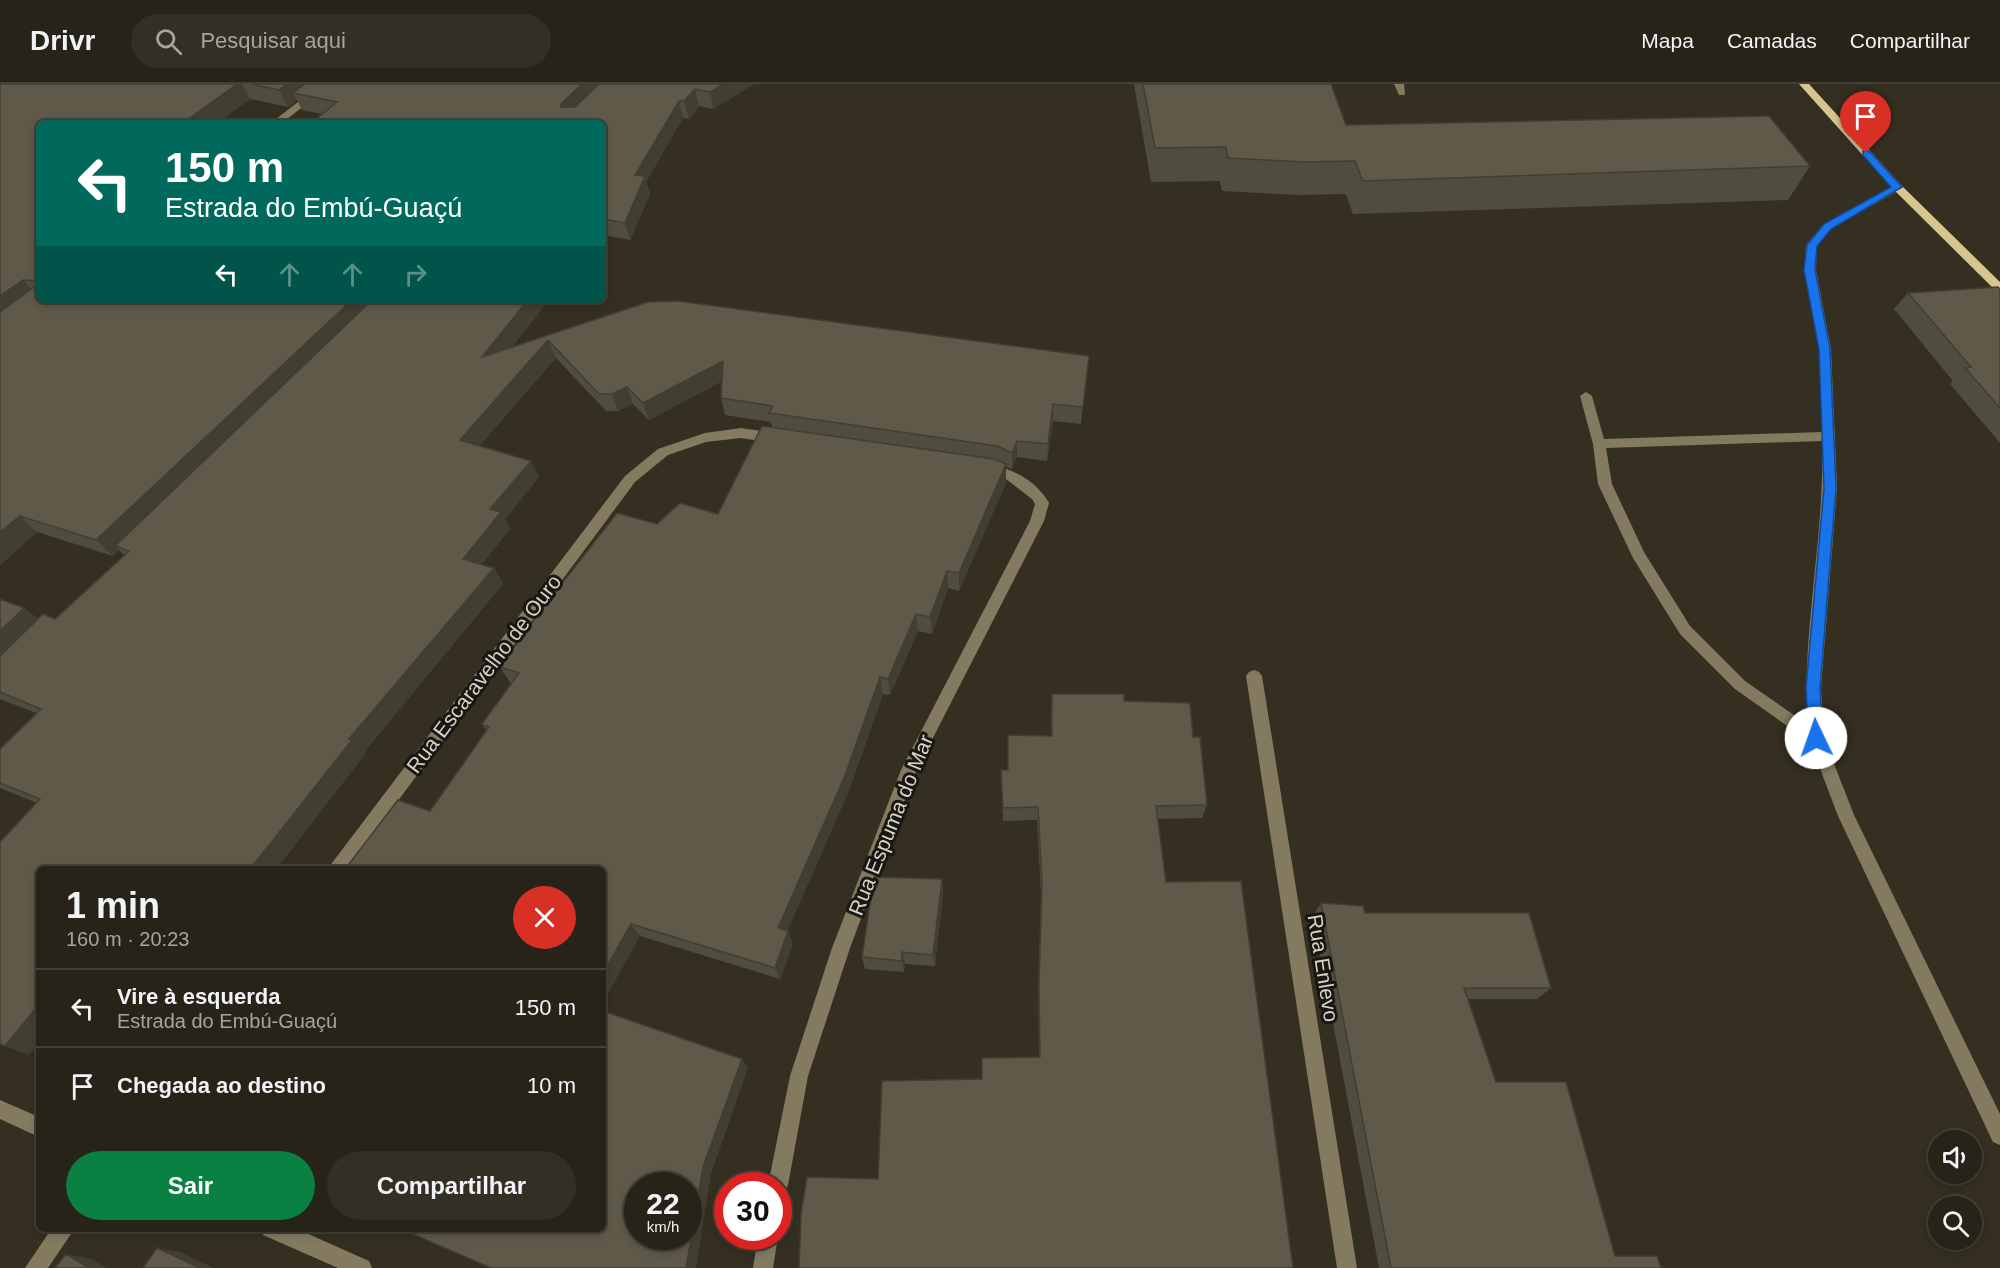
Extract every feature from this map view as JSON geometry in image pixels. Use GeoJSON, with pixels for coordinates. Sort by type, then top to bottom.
{"type":"FeatureCollection","features":[{"type":"Feature","properties":{"kind":"main road"},"geometry":{"type":"LineString","coordinates":[[1804,84],[1897,187],[2000,288]]}},
{"type":"Feature","properties":{"kind":"street"},"geometry":{"type":"LineString","coordinates":[[280,120],[327,84]]}},
{"type":"Feature","properties":{"kind":"street"},"geometry":{"type":"LineString","coordinates":[[1897,187],[1827,226],[1812,245],[1810,270],[1825,349],[1830,488],[1813,688],[1816,738],[1846,816],[2000,1135]]}},
{"type":"Feature","properties":{"kind":"street"},"geometry":{"type":"LineString","coordinates":[[1586,396],[1599,444],[1605,484],[1638,554],[1685,630],[1740,685],[1816,738]]}},
{"type":"Feature","properties":{"kind":"street","name":"Rua Escaravelho de Ouro"},"geometry":{"type":"LineString","coordinates":[[340,866],[630,479],[663,452],[705,438],[741,433],[787,440]]}},
{"type":"Feature","properties":{"kind":"street"},"geometry":{"type":"LineString","coordinates":[[1599,444],[1828,435]]}},
{"type":"Feature","properties":{"kind":"street","name":"Rua Espuma do Mar"},"geometry":{"type":"LineString","coordinates":[[781,1172],[799,1076],[841,948],[909,770],[1037,521],[1042,503],[1034,491],[1018,478],[997,470],[974,467]]}},
{"type":"Feature","properties":{"kind":"street","name":"Rua Enlevo"},"geometry":{"type":"LineString","coordinates":[[1254,676],[1347,1268]]}},
{"type":"Feature","properties":{"kind":"street"},"geometry":{"type":"LineString","coordinates":[[0,1109],[36,1126]]}},
{"type":"Feature","properties":{"kind":"street"},"geometry":{"type":"LineString","coordinates":[[34,1268],[62,1232]]}},
{"type":"Feature","properties":{"kind":"street"},"geometry":{"type":"LineString","coordinates":[[279,1232],[362,1268]]}},
{"type":"Feature","properties":{"kind":"street"},"geometry":{"type":"LineString","coordinates":[[764,1268],[766,1250]]}},
{"type":"Feature","properties":{"kind":"building"},"geometry":{"type":"Polygon","coordinates":[[[0,84],[237,84],[187,120],[36,120],[36,281],[23,280],[0,296],[0,84]]]}},
{"type":"Feature","properties":{"kind":"building"},"geometry":{"type":"Polygon","coordinates":[[[251,84],[286,84],[279,90],[251,84]]]}},
{"type":"Feature","properties":{"kind":"building"},"geometry":{"type":"Polygon","coordinates":[[[305,84],[582,84],[561,104],[561,107],[575,107],[599,84],[723,84],[710,92],[695,89],[684,101],[679,101],[635,175],[645,176],[625,223],[606,220],[606,120],[315,120],[337,102],[293,93],[305,84]]]}},
{"type":"Feature","properties":{"kind":"building"},"geometry":{"type":"Polygon","coordinates":[[[1143,84],[1331,84],[1346,125],[1769,116],[1810,166],[1363,181],[1355,161],[1306,162],[1228,158],[1226,147],[1155,148],[1143,84]]]}},
{"type":"Feature","properties":{"kind":"building"},"geometry":{"type":"Polygon","coordinates":[[[36,285],[36,303],[349,303],[96,540],[20,516],[0,532],[0,312],[36,285]]]}},
{"type":"Feature","properties":{"kind":"building"},"geometry":{"type":"Polygon","coordinates":[[[1998,287],[2000,289],[2000,408],[1965,368],[1971,367],[1908,293],[1998,287]]]}},
{"type":"Feature","properties":{"kind":"building"},"geometry":{"type":"Polygon","coordinates":[[[678,301],[1089,356],[1083,407],[1053,404],[1048,444],[1017,441],[1012,453],[997,446],[769,413],[773,406],[721,398],[723,361],[643,403],[627,387],[612,394],[599,394],[548,340],[460,440],[531,461],[490,509],[501,512],[463,559],[494,568],[349,739],[352,740],[253,866],[36,866],[36,1009],[5,1046],[0,1044],[0,842],[40,799],[0,783],[0,749],[41,709],[0,692],[0,656],[43,614],[55,619],[129,551],[115,546],[369,303],[526,303],[482,357],[648,302],[678,301]]]}},
{"type":"Feature","properties":{"kind":"building"},"geometry":{"type":"Polygon","coordinates":[[[762,426],[994,459],[1006,464],[959,573],[947,571],[930,617],[916,614],[888,679],[880,677],[844,778],[778,928],[788,931],[775,968],[631,924],[606,968],[606,866],[348,866],[398,800],[430,811],[489,727],[482,724],[519,673],[500,667],[558,586],[617,513],[657,524],[680,503],[718,514],[762,426]]]}},
{"type":"Feature","properties":{"kind":"building"},"geometry":{"type":"Polygon","coordinates":[[[0,599],[24,608],[0,631],[0,599]]]}},
{"type":"Feature","properties":{"kind":"building"},"geometry":{"type":"Polygon","coordinates":[[[1052,694],[1124,694],[1124,701],[1190,703],[1193,737],[1200,737],[1207,805],[1156,806],[1166,882],[1241,881],[1293,1268],[799,1268],[801,1214],[807,1177],[878,1179],[882,1081],[982,1079],[982,1058],[1040,1057],[1039,982],[1042,883],[1038,807],[1003,808],[1001,770],[1008,770],[1008,735],[1052,736],[1052,694]]]}},
{"type":"Feature","properties":{"kind":"building"},"geometry":{"type":"Polygon","coordinates":[[[874,877],[942,879],[933,955],[902,952],[902,961],[862,957],[874,877]]]}},
{"type":"Feature","properties":{"kind":"building"},"geometry":{"type":"Polygon","coordinates":[[[1321,903],[1363,906],[1365,913],[1529,913],[1551,988],[1464,988],[1496,1082],[1566,1082],[1615,1256],[1657,1256],[1661,1268],[1391,1268],[1321,903]]]}},
{"type":"Feature","properties":{"kind":"building"},"geometry":{"type":"Polygon","coordinates":[[[606,1012],[742,1059],[702,1173],[624,1172],[624,1250],[689,1250],[686,1268],[491,1268],[408,1232],[606,1232],[606,1012]]]}},
{"type":"Feature","properties":{"kind":"building"},"geometry":{"type":"Polygon","coordinates":[[[157,1248],[200,1268],[143,1268],[157,1248]]]}},
{"type":"Feature","properties":{"kind":"building"},"geometry":{"type":"Polygon","coordinates":[[[66,1254],[89,1268],[55,1268],[66,1254]]]}},
{"type":"Feature","properties":{"kind":"route"},"geometry":{"type":"LineString","coordinates":[[1816,738],[1813,688],[1830,488],[1825,349],[1810,270],[1812,245],[1827,226],[1897,187],[1866,153]]}}]}
